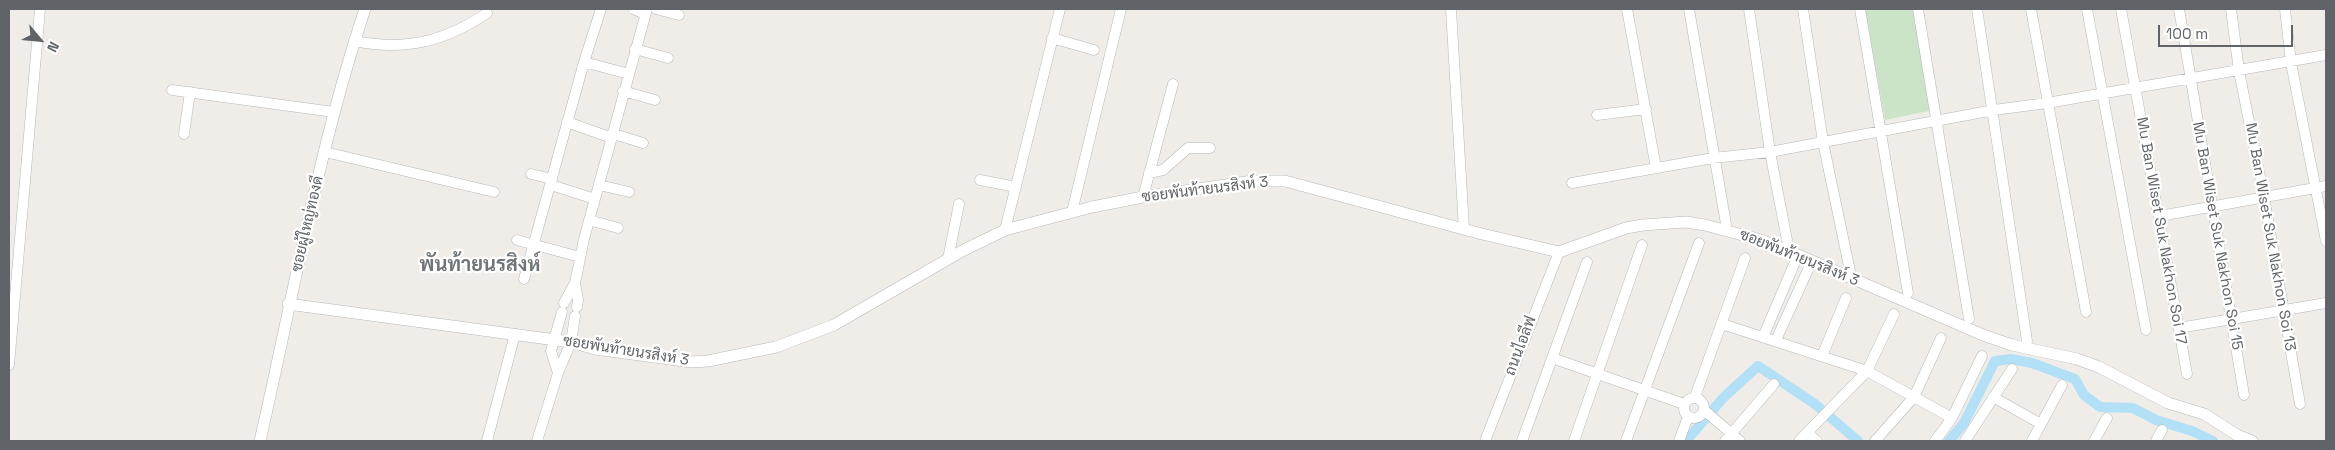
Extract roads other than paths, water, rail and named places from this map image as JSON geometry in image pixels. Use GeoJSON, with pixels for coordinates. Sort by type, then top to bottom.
{"type":"FeatureCollection","features":[{"type":"Feature","properties":{"kind":"street"},"geometry":{"type":"LineString","coordinates":[[9,365],[40,9]]}},
{"type":"Feature","properties":{"kind":"street","name":"ซอยผู้ใหญ่ทองดี"},"geometry":{"type":"LineString","coordinates":[[260,441],[288,304],[334,112],[365,9]]}},
{"type":"Feature","properties":{"kind":"street"},"geometry":{"type":"LineString","coordinates":[[524,279],[584,62],[601,9]]}},
{"type":"Feature","properties":{"kind":"street"},"geometry":{"type":"LineString","coordinates":[[558,373],[551,351],[563,308],[575,283],[580,256],[613,136],[623,91],[646,11],[633,9]]}},
{"type":"Feature","properties":{"kind":"street"},"geometry":{"type":"LineString","coordinates":[[656,9],[679,15]]}},
{"type":"Feature","properties":{"kind":"street"},"geometry":{"type":"LineString","coordinates":[[1005,230],[1060,9]]}},
{"type":"Feature","properties":{"kind":"street"},"geometry":{"type":"LineString","coordinates":[[1072,212],[1121,9]]}},
{"type":"Feature","properties":{"kind":"street"},"geometry":{"type":"LineString","coordinates":[[1451,9],[1464,229]]}},
{"type":"Feature","properties":{"kind":"street"},"geometry":{"type":"LineString","coordinates":[[1628,9],[1656,168]]}},
{"type":"Feature","properties":{"kind":"street"},"geometry":{"type":"LineString","coordinates":[[1689,9],[1713,158],[1726,224]]}},
{"type":"Feature","properties":{"kind":"street"},"geometry":{"type":"LineString","coordinates":[[1749,9],[1770,152],[1787,240]]}},
{"type":"Feature","properties":{"kind":"street"},"geometry":{"type":"LineString","coordinates":[[1803,9],[1824,142],[1850,271]]}},
{"type":"Feature","properties":{"kind":"street"},"geometry":{"type":"LineString","coordinates":[[1860,9],[1879,132],[1908,293]]}},
{"type":"Feature","properties":{"kind":"street"},"geometry":{"type":"LineString","coordinates":[[1918,9],[1970,319]]}},
{"type":"Feature","properties":{"kind":"street"},"geometry":{"type":"LineString","coordinates":[[1977,9],[1994,110],[2027,341]]}},
{"type":"Feature","properties":{"kind":"street"},"geometry":{"type":"LineString","coordinates":[[2031,9],[2086,312]]}},
{"type":"Feature","properties":{"kind":"street"},"geometry":{"type":"LineString","coordinates":[[2087,9],[2146,330]]}},
{"type":"Feature","properties":{"kind":"street","name":"Mu Ban Wiset Suk Nakhon Soi 17"},"geometry":{"type":"LineString","coordinates":[[2121,9],[2134,89],[2160,216],[2187,374]]}},
{"type":"Feature","properties":{"kind":"street","name":"Mu Ban Wiset Suk Nakhon Soi 15"},"geometry":{"type":"LineString","coordinates":[[2179,9],[2244,395]]}},
{"type":"Feature","properties":{"kind":"street","name":"Mu Ban Wiset Suk Nakhon Soi 13"},"geometry":{"type":"LineString","coordinates":[[2231,9],[2239,71],[2264,196],[2300,404]]}},
{"type":"Feature","properties":{"kind":"street"},"geometry":{"type":"LineString","coordinates":[[2285,9],[2291,62],[2322,187],[2326,242]]}},
{"type":"Feature","properties":{"kind":"street"},"geometry":{"type":"LineString","coordinates":[[354,41],[378,46],[430,42],[461,29],[487,13]]}},
{"type":"Feature","properties":{"kind":"street"},"geometry":{"type":"LineString","coordinates":[[1052,38],[1094,50]]}},
{"type":"Feature","properties":{"kind":"street"},"geometry":{"type":"LineString","coordinates":[[635,49],[668,58]]}},
{"type":"Feature","properties":{"kind":"street"},"geometry":{"type":"LineString","coordinates":[[1572,183],[1713,158],[1770,152],[1994,110],[2134,89],[2326,56]]}},
{"type":"Feature","properties":{"kind":"street"},"geometry":{"type":"LineString","coordinates":[[584,62],[629,74]]}},
{"type":"Feature","properties":{"kind":"street"},"geometry":{"type":"LineString","coordinates":[[1143,198],[1173,84]]}},
{"type":"Feature","properties":{"kind":"street"},"geometry":{"type":"LineString","coordinates":[[172,90],[334,112]]}},
{"type":"Feature","properties":{"kind":"street"},"geometry":{"type":"LineString","coordinates":[[623,91],[655,100]]}},
{"type":"Feature","properties":{"kind":"street"},"geometry":{"type":"LineString","coordinates":[[184,134],[190,92]]}},
{"type":"Feature","properties":{"kind":"street"},"geometry":{"type":"LineString","coordinates":[[1597,115],[1646,109]]}},
{"type":"Feature","properties":{"kind":"street"},"geometry":{"type":"LineString","coordinates":[[567,122],[642,143]]}},
{"type":"Feature","properties":{"kind":"street"},"geometry":{"type":"LineString","coordinates":[[1149,172],[1163,170],[1188,148],[1210,148]]}},
{"type":"Feature","properties":{"kind":"street"},"geometry":{"type":"LineString","coordinates":[[325,152],[494,192]]}},
{"type":"Feature","properties":{"kind":"street"},"geometry":{"type":"LineString","coordinates":[[531,174],[595,199]]}},
{"type":"Feature","properties":{"kind":"street"},"geometry":{"type":"LineString","coordinates":[[980,180],[1016,187]]}},
{"type":"Feature","properties":{"kind":"street","name":"ซอยพันท้ายนรสิงห์ 3"},"geometry":{"type":"LineString","coordinates":[[288,304],[571,342],[594,349],[692,362],[708,361],[776,347],[834,325],[948,259],[1005,230],[1072,212],[1143,198],[1253,181],[1285,180],[1464,229],[1559,252],[1626,228],[1658,223],[1686,222],[1744,235],[1798,255],[1983,336],[2012,345],[2070,357],[2099,367],[2168,403],[2204,414],[2237,435],[2252,441]]}},
{"type":"Feature","properties":{"kind":"street"},"geometry":{"type":"LineString","coordinates":[[599,185],[629,192]]}},
{"type":"Feature","properties":{"kind":"street"},"geometry":{"type":"LineString","coordinates":[[2160,216],[2322,187]]}},
{"type":"Feature","properties":{"kind":"street"},"geometry":{"type":"LineString","coordinates":[[948,259],[959,204]]}},
{"type":"Feature","properties":{"kind":"street"},"geometry":{"type":"LineString","coordinates":[[590,220],[618,228]]}},
{"type":"Feature","properties":{"kind":"street"},"geometry":{"type":"LineString","coordinates":[[517,240],[580,256]]}},
{"type":"Feature","properties":{"kind":"street"},"geometry":{"type":"LineString","coordinates":[[1626,441],[1699,243]]}},
{"type":"Feature","properties":{"kind":"street"},"geometry":{"type":"LineString","coordinates":[[1574,441],[1642,245]]}},
{"type":"Feature","properties":{"kind":"street","name":"ถนนไอลีฟ"},"geometry":{"type":"LineString","coordinates":[[1485,441],[1559,252]]}},
{"type":"Feature","properties":{"kind":"street"},"geometry":{"type":"LineString","coordinates":[[1764,337],[1798,255]]}},
{"type":"Feature","properties":{"kind":"street"},"geometry":{"type":"LineString","coordinates":[[1695,398],[1745,258]]}},
{"type":"Feature","properties":{"kind":"street"},"geometry":{"type":"LineString","coordinates":[[1776,340],[1812,261]]}},
{"type":"Feature","properties":{"kind":"street"},"geometry":{"type":"LineString","coordinates":[[1522,441],[1587,262]]}},
{"type":"Feature","properties":{"kind":"street"},"geometry":{"type":"LineString","coordinates":[[537,441],[558,373],[571,342],[578,300],[575,283]]}},
{"type":"Feature","properties":{"kind":"street"},"geometry":{"type":"LineString","coordinates":[[1822,356],[1846,298]]}},
{"type":"Feature","properties":{"kind":"street"},"geometry":{"type":"LineString","coordinates":[[2179,328],[2326,303]]}},
{"type":"Feature","properties":{"kind":"street"},"geometry":{"type":"LineString","coordinates":[[1799,441],[1868,371],[1894,314]]}},
{"type":"Feature","properties":{"kind":"street"},"geometry":{"type":"LineString","coordinates":[[1722,324],[1868,371],[1952,418]]}},
{"type":"Feature","properties":{"kind":"street"},"geometry":{"type":"LineString","coordinates":[[487,441],[515,334]]}},
{"type":"Feature","properties":{"kind":"street"},"geometry":{"type":"LineString","coordinates":[[1875,441],[1914,396],[1941,338]]}},
{"type":"Feature","properties":{"kind":"street"},"geometry":{"type":"LineString","coordinates":[[1935,441],[1952,418],[1982,356]]}},
{"type":"Feature","properties":{"kind":"street"},"geometry":{"type":"LineString","coordinates":[[1552,358],[1684,404]]}},
{"type":"Feature","properties":{"kind":"street"},"geometry":{"type":"LineString","coordinates":[[1965,441],[2012,369]]}},
{"type":"Feature","properties":{"kind":"street"},"geometry":{"type":"LineString","coordinates":[[1728,438],[1774,384]]}},
{"type":"Feature","properties":{"kind":"street"},"geometry":{"type":"LineString","coordinates":[[2032,441],[2062,385]]}},
{"type":"Feature","properties":{"kind":"street"},"geometry":{"type":"LineString","coordinates":[[1993,397],[2041,424]]}},
{"type":"Feature","properties":{"kind":"street"},"geometry":{"type":"LineString","coordinates":[[1688,417],[1684,411],[1684,404],[1689,399],[1701,400],[1704,410],[1728,438],[1740,441]]}},
{"type":"Feature","properties":{"kind":"street"},"geometry":{"type":"LineString","coordinates":[[1688,417],[1698,418],[1704,410]]}},
{"type":"Feature","properties":{"kind":"street"},"geometry":{"type":"LineString","coordinates":[[1678,441],[1688,417]]}},
{"type":"Feature","properties":{"kind":"street"},"geometry":{"type":"LineString","coordinates":[[2094,441],[2107,418]]}},
{"type":"Feature","properties":{"kind":"street"},"geometry":{"type":"LineString","coordinates":[[2156,441],[2162,430]]}},
{"type":"Feature","properties":{"kind":"street"},"geometry":{"type":"LineString","coordinates":[[1807,433],[1817,441]]}},
{"type":"Feature","properties":{"kind":"waterway"},"geometry":{"type":"LineString","coordinates":[[1949,441],[1964,423],[1995,361],[2011,359],[2032,363],[2075,379],[2084,395],[2100,407],[2133,408],[2156,420],[2192,431],[2213,441]]}},
{"type":"Feature","properties":{"kind":"waterway"},"geometry":{"type":"LineString","coordinates":[[1686,441],[1724,397],[1758,366],[1815,404],[1858,441]]}},
{"type":"Feature","properties":{"kind":"district","name":"พันท้ายนรสิงห์"},"geometry":{"type":"Point","coordinates":[480,266]}}]}
